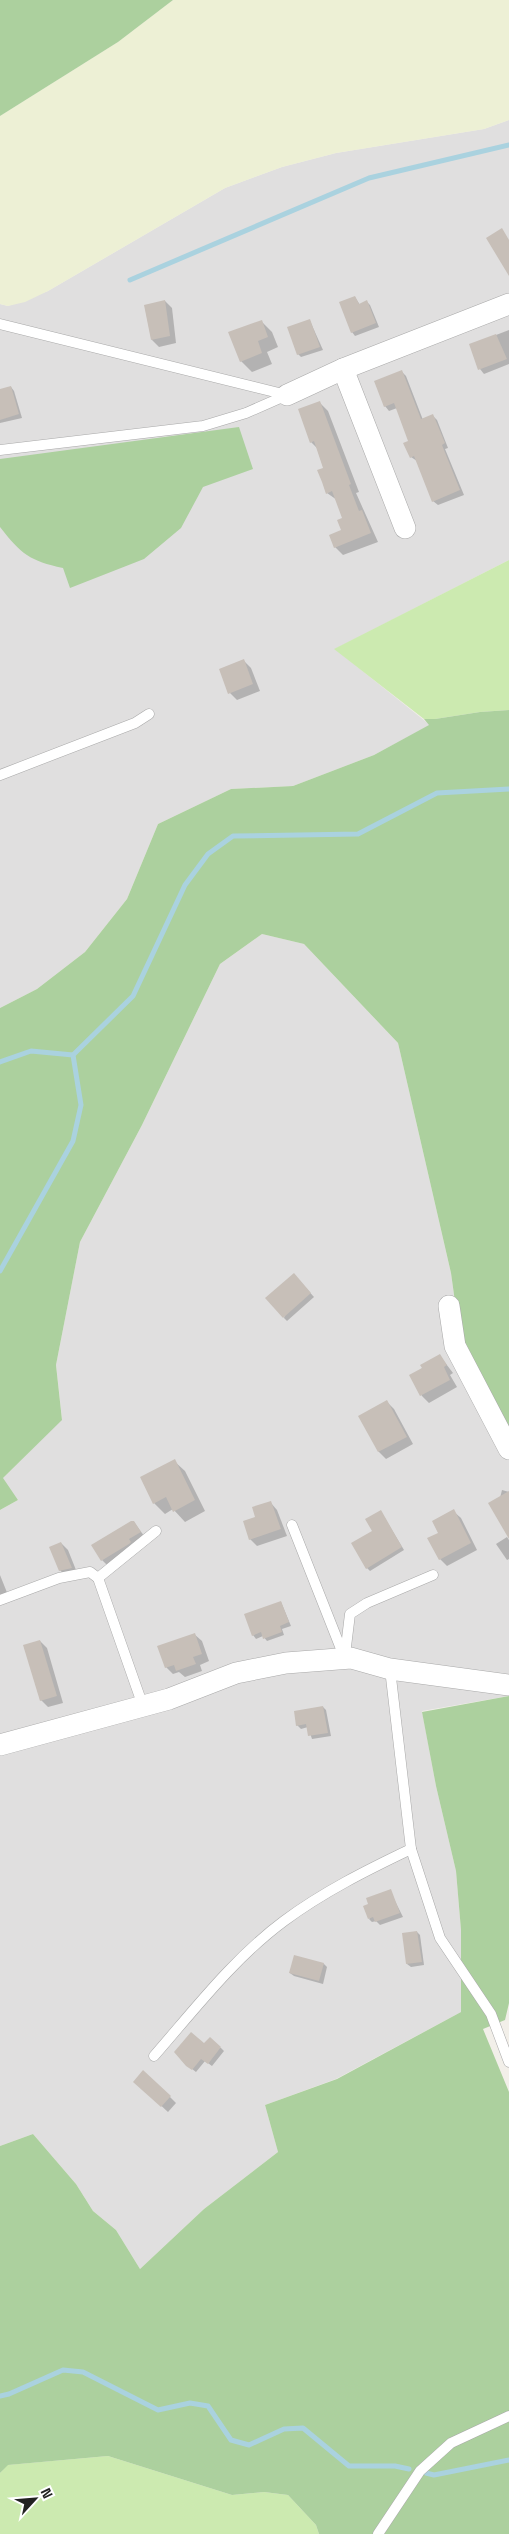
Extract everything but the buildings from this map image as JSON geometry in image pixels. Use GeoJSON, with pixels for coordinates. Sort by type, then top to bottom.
{"type":"FeatureCollection","features":[{"type":"Feature","properties":{"kind":"street"},"geometry":{"type":"LineString","coordinates":[[287,395],[343,369],[509,304]]}},
{"type":"Feature","properties":{"kind":"street"},"geometry":{"type":"LineString","coordinates":[[343,369],[405,528]]}},
{"type":"Feature","properties":{"kind":"street"},"geometry":{"type":"LineString","coordinates":[[449,1306],[455,1346],[509,1449]]}},
{"type":"Feature","properties":{"kind":"street"},"geometry":{"type":"LineString","coordinates":[[0,1744],[169,1699],[236,1673],[286,1663],[345,1659],[390,1669],[509,1685]]}},
{"type":"Feature","properties":{"kind":"lane"},"geometry":{"type":"LineString","coordinates":[[0,324],[287,395]]}},
{"type":"Feature","properties":{"kind":"lane"},"geometry":{"type":"LineString","coordinates":[[0,450],[203,426],[246,413],[287,395]]}},
{"type":"Feature","properties":{"kind":"lane"},"geometry":{"type":"LineString","coordinates":[[0,776],[135,723],[150,714]]}},
{"type":"Feature","properties":{"kind":"lane"},"geometry":{"type":"LineString","coordinates":[[292,1525],[345,1659]]}},
{"type":"Feature","properties":{"kind":"lane"},"geometry":{"type":"LineString","coordinates":[[98,1578],[156,1531]]}},
{"type":"Feature","properties":{"kind":"lane"},"geometry":{"type":"LineString","coordinates":[[0,1600],[59,1578],[90,1572],[98,1578],[142,1706]]}},
{"type":"Feature","properties":{"kind":"lane"},"geometry":{"type":"LineString","coordinates":[[345,1659],[346,1631],[350,1614],[367,1603],[433,1575]]}},
{"type":"Feature","properties":{"kind":"lane"},"geometry":{"type":"LineString","coordinates":[[390,1669],[410,1849],[440,1938],[491,2014],[509,2062]]}},
{"type":"Feature","properties":{"kind":"lane"},"geometry":{"type":"LineString","coordinates":[[154,2056],[218,1982],[282,1922],[306,1905],[410,1849]]}},
{"type":"Feature","properties":{"kind":"lane"},"geometry":{"type":"LineString","coordinates":[[378,2534],[420,2471],[451,2443],[509,2416]]}},
{"type":"Feature","properties":{"kind":"shaded area"},"geometry":{"type":"Polygon","coordinates":[[[509,120],[509,560],[335,649],[430,725],[374,755],[293,786],[231,789],[158,824],[127,899],[85,952],[37,989],[0,1008],[0,304],[8,306],[48,291],[225,188],[282,167],[336,153],[484,129],[509,120]]]}},
{"type":"Feature","properties":{"kind":"shaded area"},"geometry":{"type":"Polygon","coordinates":[[[262,934],[304,944],[398,1043],[451,1273],[461,1345],[509,1435],[509,1696],[422,1711],[436,1786],[456,1871],[461,1930],[461,2012],[336,2079],[265,2105],[278,2152],[204,2209],[140,2269],[116,2230],[93,2211],[76,2184],[33,2134],[0,2146],[0,1510],[18,1500],[2,1479],[62,1419],[56,1365],[80,1242],[142,1125],[220,964],[262,934]]]}},
{"type":"Feature","properties":{"kind":"green space"},"geometry":{"type":"Polygon","coordinates":[[[0,0],[173,0],[118,42],[0,116],[0,0]]]}},
{"type":"Feature","properties":{"kind":"green space"},"geometry":{"type":"Polygon","coordinates":[[[173,0],[509,0],[509,120],[484,129],[336,153],[282,167],[225,188],[48,291],[25,302],[8,306],[0,304],[0,116],[118,42],[173,0]]]}},
{"type":"Feature","properties":{"kind":"green space"},"geometry":{"type":"Polygon","coordinates":[[[239,427],[253,469],[203,487],[181,528],[144,559],[70,588],[63,568],[27,555],[14,544],[0,527],[0,459],[239,427]]]}},
{"type":"Feature","properties":{"kind":"green space"},"geometry":{"type":"Polygon","coordinates":[[[509,560],[509,710],[424,719],[334,649],[509,560]]]}},
{"type":"Feature","properties":{"kind":"green space"},"geometry":{"type":"Polygon","coordinates":[[[509,710],[509,1435],[461,1345],[451,1273],[398,1043],[304,944],[262,934],[220,964],[142,1125],[80,1242],[56,1365],[62,1420],[3,1478],[18,1500],[0,1510],[0,1008],[37,989],[85,952],[127,899],[158,824],[231,789],[293,786],[374,755],[429,725],[424,719],[509,710]]]}},
{"type":"Feature","properties":{"kind":"green space"},"geometry":{"type":"Polygon","coordinates":[[[509,1696],[509,2003],[505,2020],[483,2029],[509,2092],[509,2534],[319,2534],[316,2525],[288,2495],[264,2492],[232,2495],[108,2456],[8,2465],[0,2473],[0,2146],[33,2134],[76,2184],[93,2211],[116,2230],[140,2269],[204,2209],[278,2152],[265,2105],[337,2079],[461,2012],[461,1930],[456,1871],[436,1786],[422,1712],[509,1696]]]}},
{"type":"Feature","properties":{"kind":"green space"},"geometry":{"type":"Polygon","coordinates":[[[108,2456],[232,2495],[264,2492],[288,2495],[316,2525],[319,2534],[0,2534],[0,2473],[7,2465],[108,2456]]]}},
{"type":"Feature","properties":{"kind":"waterway"},"geometry":{"type":"LineString","coordinates":[[130,280],[369,178],[509,145]]}},
{"type":"Feature","properties":{"kind":"waterway"},"geometry":{"type":"LineString","coordinates":[[0,1271],[73,1141],[81,1105],[73,1055],[133,996],[185,885],[208,854],[233,836],[358,834],[437,793],[509,789]]}},
{"type":"Feature","properties":{"kind":"waterway"},"geometry":{"type":"LineString","coordinates":[[0,1062],[31,1051],[73,1055]]}},
{"type":"Feature","properties":{"kind":"waterway"},"geometry":{"type":"LineString","coordinates":[[0,2396],[9,2394],[63,2370],[83,2372],[158,2410],[190,2403],[208,2406],[231,2440],[249,2445],[284,2429],[303,2428],[349,2466],[395,2466],[409,2469]]}},
{"type":"Feature","properties":{"kind":"waterway"},"geometry":{"type":"LineString","coordinates":[[426,2473],[434,2475],[509,2460]]}}]}
